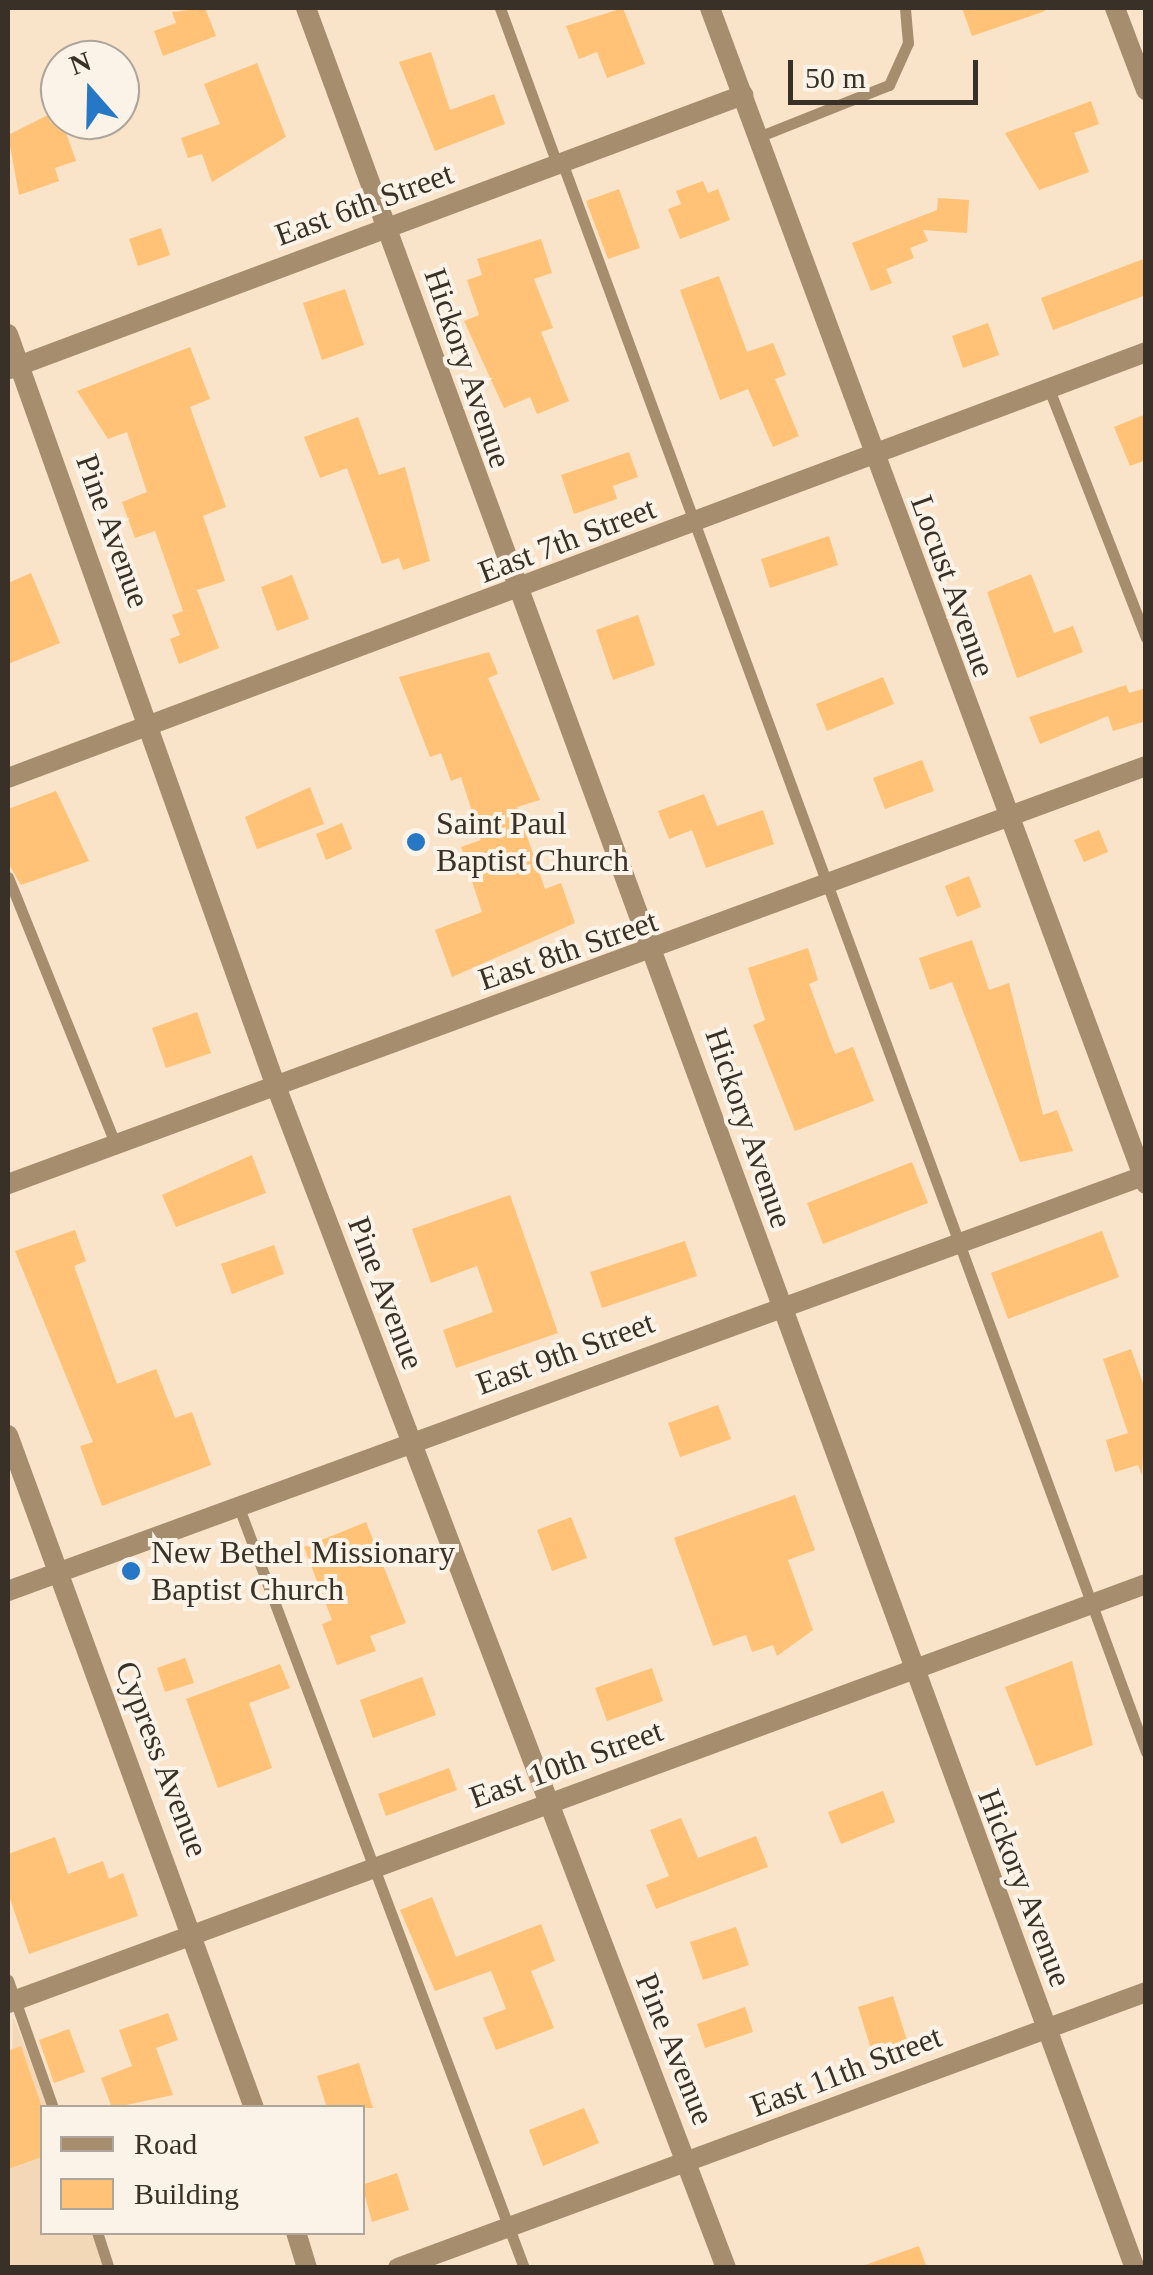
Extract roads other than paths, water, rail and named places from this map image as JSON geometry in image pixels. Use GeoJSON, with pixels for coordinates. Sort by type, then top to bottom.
{"type":"FeatureCollection","features":[{"type":"Feature","properties":{"kind":"street","name":"Hickory Avenue"},"geometry":{"type":"LineString","coordinates":[[306,8],[515,592],[655,952],[912,1674],[1136,2268]]}},
{"type":"Feature","properties":{"kind":"street","name":"Locust Avenue"},"geometry":{"type":"LineString","coordinates":[[710,8],[872,457],[1145,1178]]}},
{"type":"Feature","properties":{"kind":"street"},"geometry":{"type":"LineString","coordinates":[[1115,8],[1146,90]]}},
{"type":"Feature","properties":{"kind":"street","name":"East 6th Street"},"geometry":{"type":"LineString","coordinates":[[14,368],[743,95]]}},
{"type":"Feature","properties":{"kind":"street","name":"Pine Avenue"},"geometry":{"type":"LineString","coordinates":[[8,334],[14,368],[152,726],[274,1081],[544,1802],[726,2268]]}},
{"type":"Feature","properties":{"kind":"street","name":"East 7th Street"},"geometry":{"type":"LineString","coordinates":[[8,778],[515,592],[1146,352]]}},
{"type":"Feature","properties":{"kind":"street","name":"East 8th Street"},"geometry":{"type":"LineString","coordinates":[[8,1184],[274,1081],[655,952],[1146,766]]}},
{"type":"Feature","properties":{"kind":"street","name":"East 9th Street"},"geometry":{"type":"LineString","coordinates":[[8,1591],[780,1306],[1145,1178]]}},
{"type":"Feature","properties":{"kind":"street","name":"Cypress Avenue"},"geometry":{"type":"LineString","coordinates":[[8,1434],[196,1932],[253,2105]]}},
{"type":"Feature","properties":{"kind":"street","name":"East 10th Street"},"geometry":{"type":"LineString","coordinates":[[10,1994],[196,1932],[544,1802],[912,1674],[1146,1584]]}},
{"type":"Feature","properties":{"kind":"street","name":"East 11th Street"},"geometry":{"type":"LineString","coordinates":[[398,2268],[1146,1992]]}},
{"type":"Feature","properties":{"kind":"street"},"geometry":{"type":"LineString","coordinates":[[297,2235],[307,2268]]}},
{"type":"Feature","properties":{"kind":"lane"},"geometry":{"type":"LineString","coordinates":[[500,8],[1096,1603],[1146,1752]]}},
{"type":"Feature","properties":{"kind":"lane"},"geometry":{"type":"LineString","coordinates":[[758,137],[889,85],[908,42],[906,8]]}},
{"type":"Feature","properties":{"kind":"lane"},"geometry":{"type":"LineString","coordinates":[[1048,390],[1146,638]]}},
{"type":"Feature","properties":{"kind":"lane"},"geometry":{"type":"LineString","coordinates":[[8,877],[114,1143]]}},
{"type":"Feature","properties":{"kind":"lane"},"geometry":{"type":"LineString","coordinates":[[238,1505],[368,1868],[524,2268]]}},
{"type":"Feature","properties":{"kind":"lane"},"geometry":{"type":"LineString","coordinates":[[10,1994],[53,2105]]}},
{"type":"Feature","properties":{"kind":"lane"},"geometry":{"type":"LineString","coordinates":[[98,2235],[109,2268]]}},
{"type":"Feature","properties":{"kind":"place","name":"Saint Paul Baptist Church"},"geometry":{"type":"Point","coordinates":[416,842]}},
{"type":"Feature","properties":{"kind":"place","name":"New Bethel Missionary Baptist Church"},"geometry":{"type":"Point","coordinates":[131,1571]}}]}
